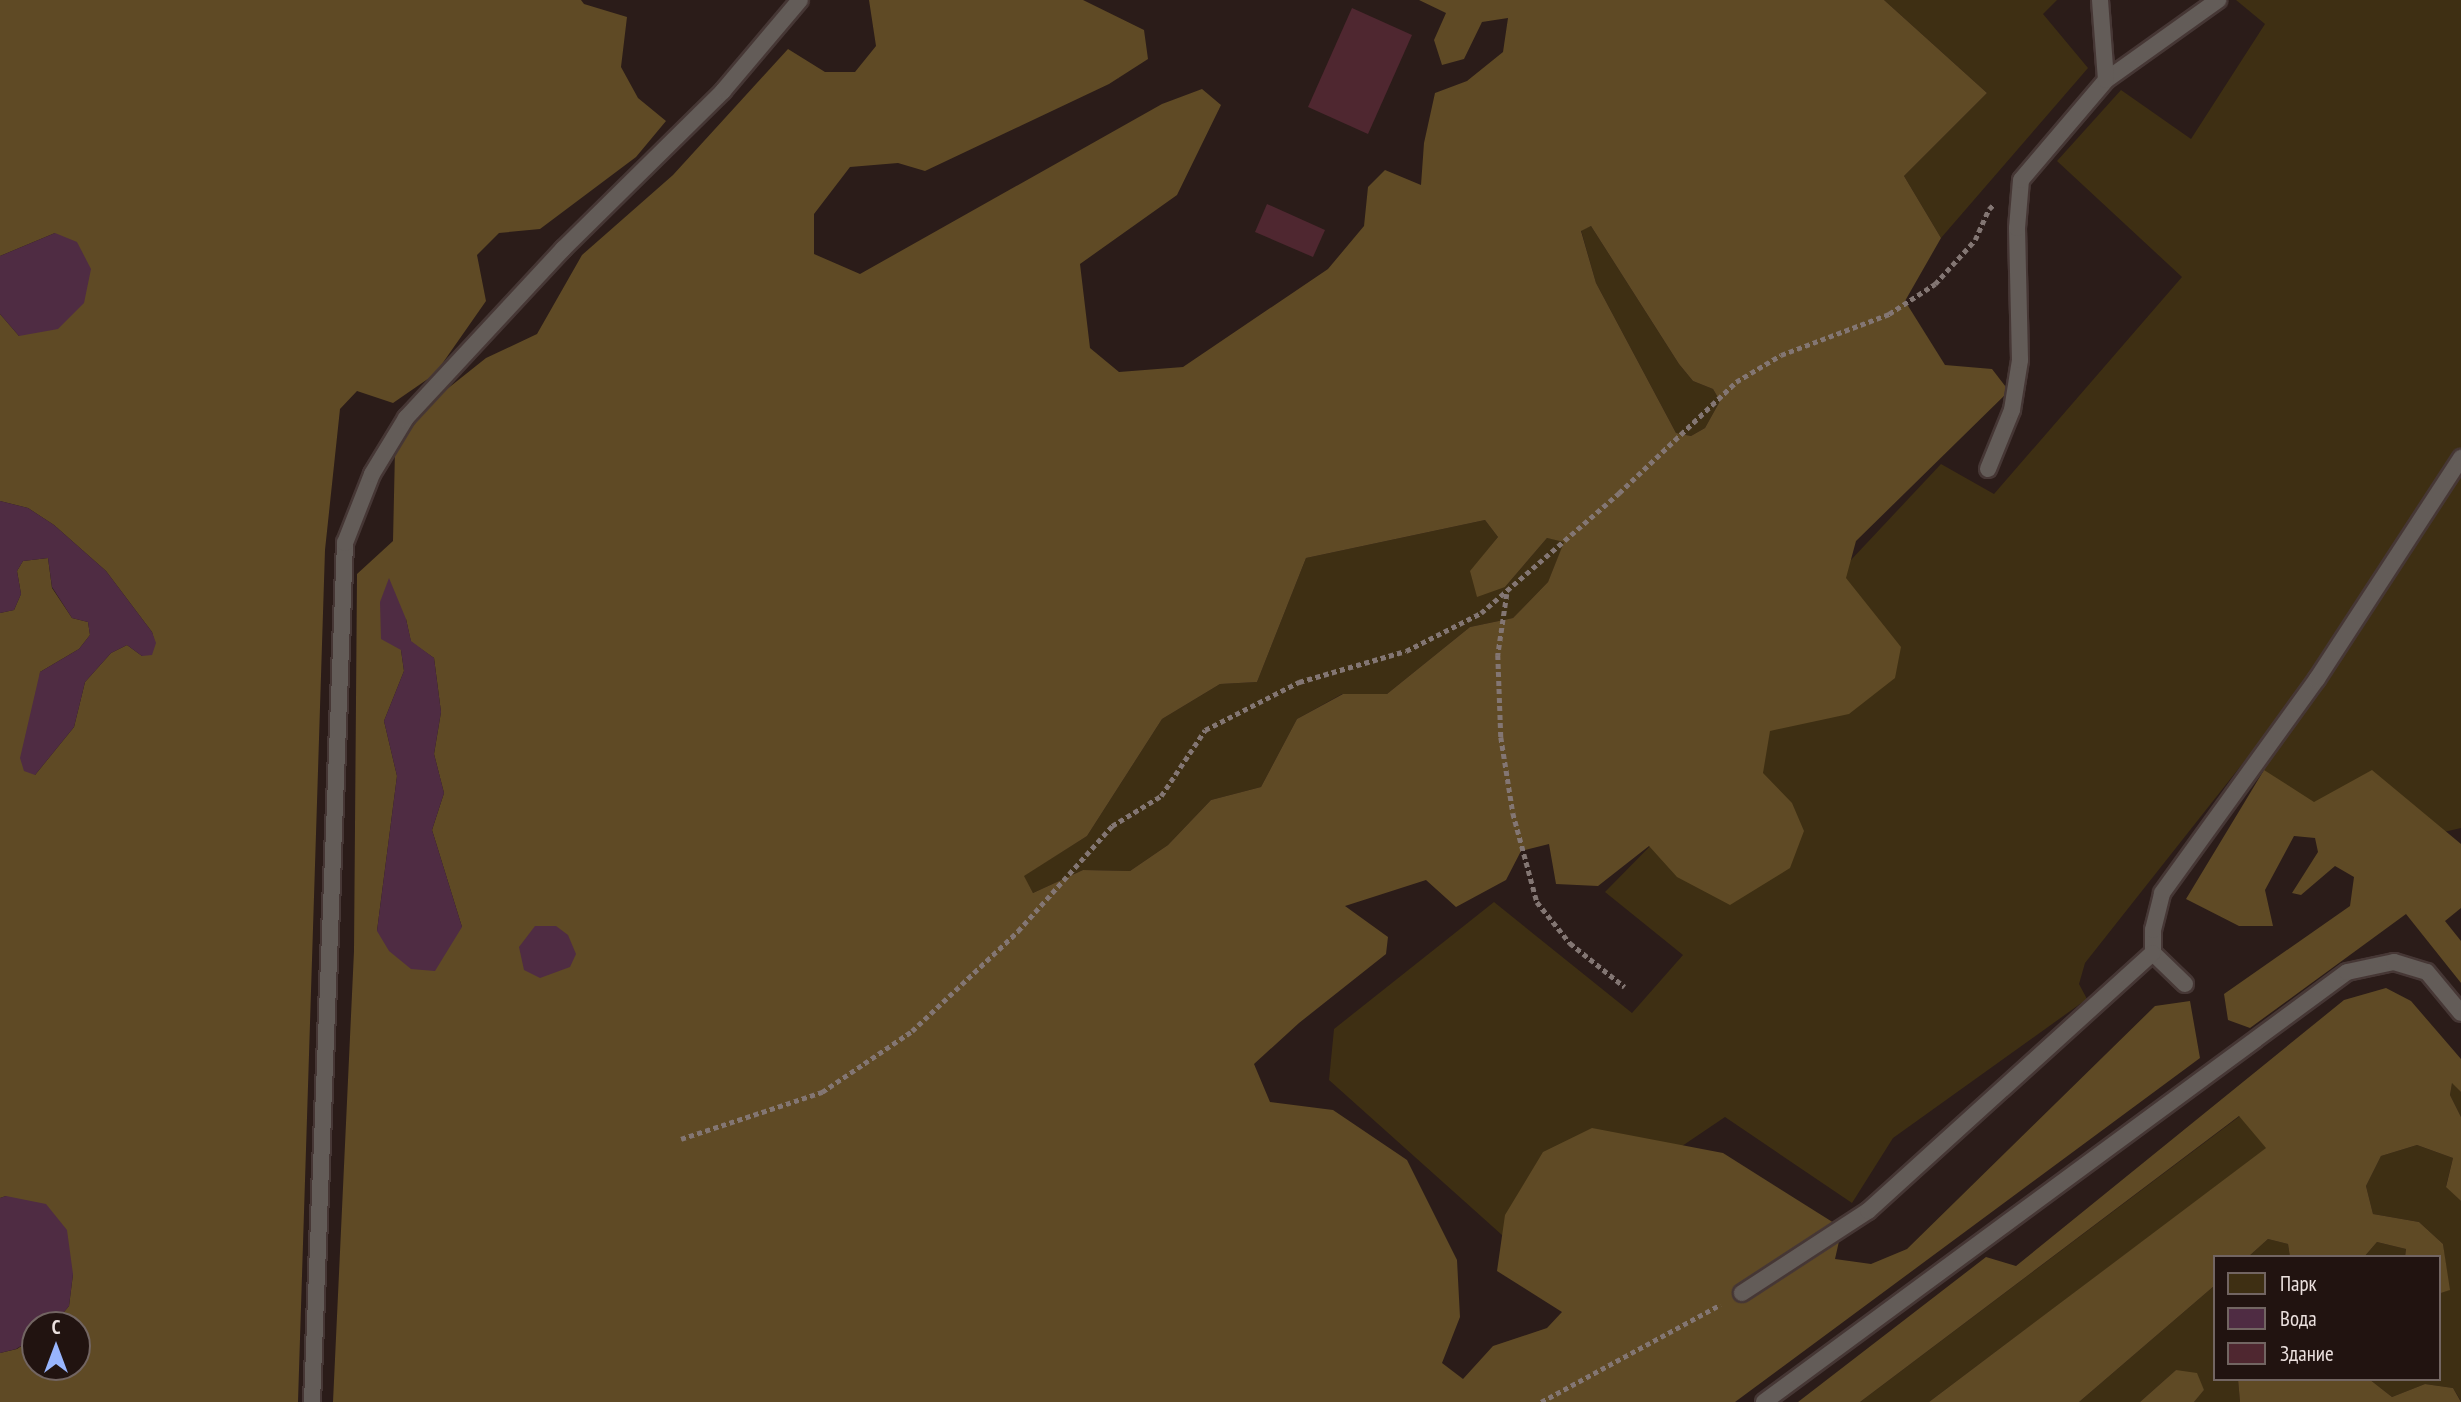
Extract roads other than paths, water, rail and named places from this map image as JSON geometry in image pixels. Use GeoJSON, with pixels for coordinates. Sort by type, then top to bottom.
{"type":"FeatureCollection","features":[{"type":"Feature","properties":{"kind":"lane"},"geometry":{"type":"LineString","coordinates":[[312,1402],[345,543],[372,474],[406,418],[563,249],[723,91],[800,0]]}},
{"type":"Feature","properties":{"kind":"lane"},"geometry":{"type":"LineString","coordinates":[[2100,0],[2106,80]]}},
{"type":"Feature","properties":{"kind":"lane"},"geometry":{"type":"LineString","coordinates":[[1988,469],[2012,410],[2020,360],[2017,228],[2021,180],[2106,80],[2218,0]]}},
{"type":"Feature","properties":{"kind":"lane"},"geometry":{"type":"LineString","coordinates":[[2185,984],[2153,953],[2153,930],[2162,893],[2317,679],[2461,458]]}},
{"type":"Feature","properties":{"kind":"lane"},"geometry":{"type":"LineString","coordinates":[[1742,1293],[1867,1211],[2153,953]]}},
{"type":"Feature","properties":{"kind":"lane"},"geometry":{"type":"LineString","coordinates":[[1764,1402],[2347,972],[2394,962],[2427,972],[2461,1013]]}},
{"type":"Feature","properties":{"kind":"water"},"geometry":{"type":"Polygon","coordinates":[[[55,233],[77,242],[91,269],[84,303],[58,329],[19,336],[0,314],[0,256],[55,233]]]}},
{"type":"Feature","properties":{"kind":"water"},"geometry":{"type":"Polygon","coordinates":[[[0,501],[28,508],[54,525],[106,571],[152,632],[156,643],[152,655],[142,656],[127,645],[111,653],[85,682],[74,727],[35,775],[24,771],[20,758],[40,672],[79,649],[90,635],[88,622],[72,618],[52,587],[48,558],[23,561],[17,571],[21,594],[14,610],[0,613],[0,501]]]}},
{"type":"Feature","properties":{"kind":"water"},"geometry":{"type":"Polygon","coordinates":[[[389,578],[406,619],[411,641],[434,658],[441,712],[434,754],[444,793],[432,830],[462,927],[435,971],[411,969],[389,951],[377,931],[397,776],[384,721],[404,671],[401,650],[381,639],[380,602],[389,578]]]}},
{"type":"Feature","properties":{"kind":"water"},"geometry":{"type":"Polygon","coordinates":[[[535,926],[556,926],[568,935],[576,954],[570,967],[540,978],[524,970],[519,947],[535,926]]]}},
{"type":"Feature","properties":{"kind":"water"},"geometry":{"type":"Polygon","coordinates":[[[6,1196],[46,1204],[67,1230],[73,1274],[69,1306],[65,1311],[21,1311],[21,1346],[0,1353],[0,1198],[6,1196]]]}}]}
